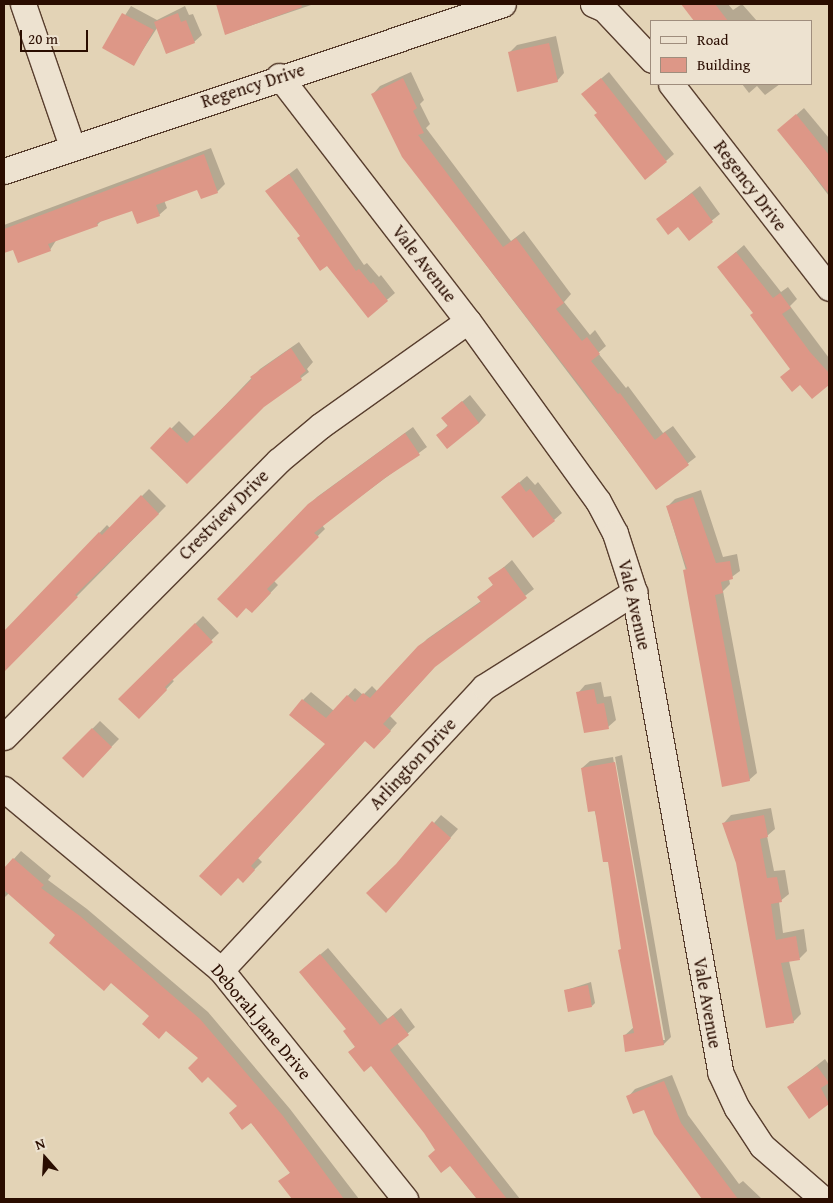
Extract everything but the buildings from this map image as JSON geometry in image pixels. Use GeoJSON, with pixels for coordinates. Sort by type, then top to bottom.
{"type":"FeatureCollection","features":[{"type":"Feature","properties":{"kind":"street"},"geometry":{"type":"LineString","coordinates":[[22,4],[72,146]]}},
{"type":"Feature","properties":{"kind":"street","name":"Regency Drive"},"geometry":{"type":"LineString","coordinates":[[4,171],[72,146],[280,76],[503,4]]}},
{"type":"Feature","properties":{"kind":"street"},"geometry":{"type":"LineString","coordinates":[[593,4],[604,9],[650,58]]}},
{"type":"Feature","properties":{"kind":"street","name":"Vale Avenue"},"geometry":{"type":"LineString","coordinates":[[280,76],[468,321],[598,501],[615,533],[634,592],[720,1072],[737,1108],[762,1146],[823,1199]]}},
{"type":"Feature","properties":{"kind":"street","name":"Regency Drive"},"geometry":{"type":"LineString","coordinates":[[672,85],[829,288]]}},
{"type":"Feature","properties":{"kind":"street","name":"Crestview Drive"},"geometry":{"type":"LineString","coordinates":[[4,737],[278,461],[320,426],[468,321]]}},
{"type":"Feature","properties":{"kind":"street","name":"Arlington Drive"},"geometry":{"type":"LineString","coordinates":[[221,970],[484,688],[634,592]]}},
{"type":"Feature","properties":{"kind":"street","name":"Deborah Jane Drive"},"geometry":{"type":"LineString","coordinates":[[4,788],[221,970],[405,1199]]}}]}
